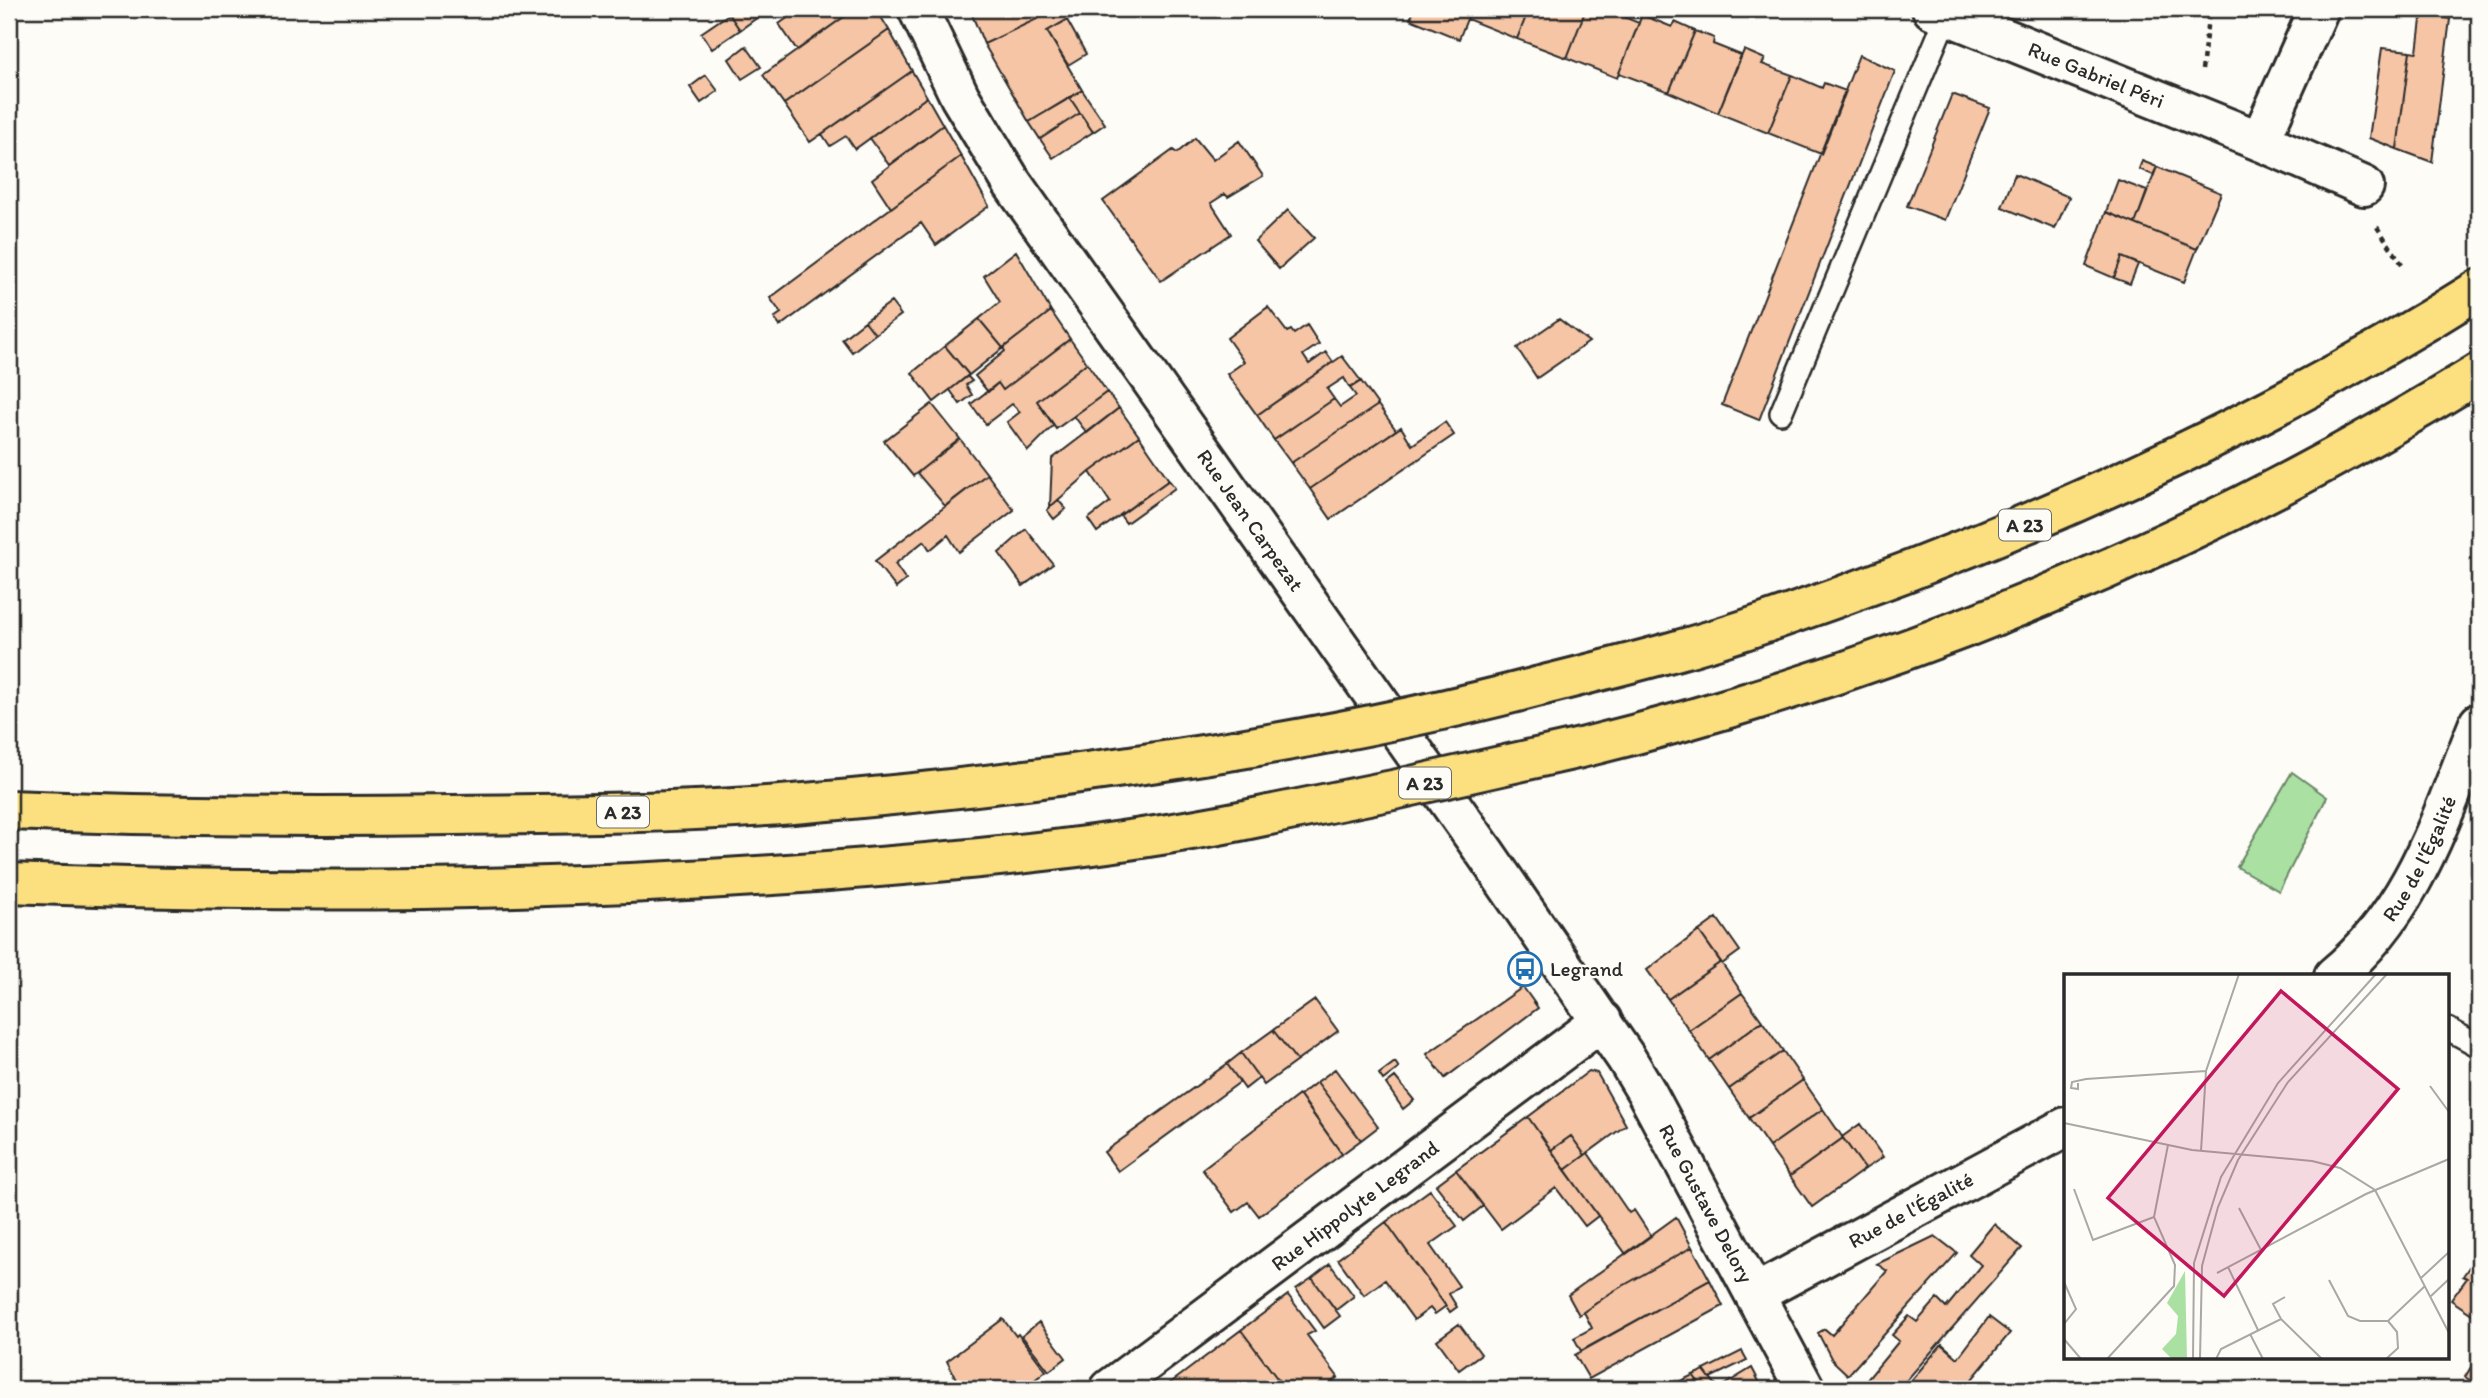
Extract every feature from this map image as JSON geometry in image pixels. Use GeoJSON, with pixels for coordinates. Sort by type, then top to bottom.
{"type":"FeatureCollection","features":[{"type":"Feature","properties":{"kind":"highway","name":"A 23"},"geometry":{"type":"LineString","coordinates":[[9,810],[309,817],[604,813],[790,804],[1071,776],[1234,750],[1445,711],[1622,666],[1768,623],[2026,524],[2235,428],[2404,336],[2479,289]]}},
{"type":"Feature","properties":{"kind":"highway","name":"A 23"},"geometry":{"type":"LineString","coordinates":[[9,883],[400,889],[664,883],[941,862],[1148,836],[1216,826],[1398,789],[1670,726],[1925,642],[2020,605],[2192,529],[2433,402],[2479,373]]}},
{"type":"Feature","properties":{"kind":"street","name":"Rue Jean Carpezat"},"geometry":{"type":"LineString","coordinates":[[919,9],[960,97],[1012,183],[1602,1021]]}},
{"type":"Feature","properties":{"kind":"street"},"geometry":{"type":"LineString","coordinates":[[2260,141],[2319,9]]}},
{"type":"Feature","properties":{"kind":"street","name":"Rue Gabriel Péri"},"geometry":{"type":"LineString","coordinates":[[1940,12],[2260,141],[2364,186]]}},
{"type":"Feature","properties":{"kind":"street","name":"Rue de l'Égalité"},"geometry":{"type":"LineString","coordinates":[[2347,973],[2385,924],[2414,880],[2479,723]]}},
{"type":"Feature","properties":{"kind":"street","name":"Rue Gustave Delory"},"geometry":{"type":"LineString","coordinates":[[1602,1021],[1647,1093],[1805,1389]]}},
{"type":"Feature","properties":{"kind":"street","name":"Rue Hippolyte Legrand"},"geometry":{"type":"LineString","coordinates":[[1110,1389],[1602,1021]]}},
{"type":"Feature","properties":{"kind":"street","name":"Rue de l'Égalité"},"geometry":{"type":"LineString","coordinates":[[1755,1294],[2064,1128]]}},
{"type":"Feature","properties":{"kind":"lane"},"geometry":{"type":"LineString","coordinates":[[1782,413],[1940,12]]}},
{"type":"Feature","properties":{"kind":"lane"},"geometry":{"type":"LineString","coordinates":[[2450,1030],[2479,1046]]}},
{"type":"Feature","properties":{"kind":"path"},"geometry":{"type":"LineString","coordinates":[[2196,116],[2209,9]]}},
{"type":"Feature","properties":{"kind":"green space"},"geometry":{"type":"Polygon","coordinates":[[[2292,772],[2327,797],[2279,891],[2237,867],[2292,772]]]}},
{"type":"Feature","properties":{"kind":"building"},"geometry":{"type":"Polygon","coordinates":[[[737,9],[769,9],[740,30],[729,14],[737,9]]]}},
{"type":"Feature","properties":{"kind":"building"},"geometry":{"type":"Polygon","coordinates":[[[800,9],[855,9],[797,50],[779,24],[800,9]]]}},
{"type":"Feature","properties":{"kind":"building"},"geometry":{"type":"Polygon","coordinates":[[[855,9],[876,9],[889,30],[784,104],[763,75],[855,9]]]}},
{"type":"Feature","properties":{"kind":"building"},"geometry":{"type":"Polygon","coordinates":[[[1058,9],[984,44],[970,10],[1058,9]]]}},
{"type":"Feature","properties":{"kind":"building"},"geometry":{"type":"Polygon","coordinates":[[[1058,9],[1074,9],[1077,14],[1047,31],[1082,90],[1029,122],[984,44],[1058,9]]]}},
{"type":"Feature","properties":{"kind":"building"},"geometry":{"type":"Polygon","coordinates":[[[1415,9],[1471,9],[1459,39],[1410,19],[1415,9]]]}},
{"type":"Feature","properties":{"kind":"building"},"geometry":{"type":"Polygon","coordinates":[[[1471,9],[1529,9],[1517,39],[1467,19],[1471,9]]]}},
{"type":"Feature","properties":{"kind":"building"},"geometry":{"type":"Polygon","coordinates":[[[1529,9],[1586,9],[1567,58],[1517,39],[1529,9]]]}},
{"type":"Feature","properties":{"kind":"building"},"geometry":{"type":"Polygon","coordinates":[[[1586,9],[1610,9],[1609,11],[1639,23],[1617,78],[1567,58],[1586,9]]]}},
{"type":"Feature","properties":{"kind":"building"},"geometry":{"type":"Polygon","coordinates":[[[729,14],[740,30],[712,49],[701,33],[729,14]]]}},
{"type":"Feature","properties":{"kind":"building"},"geometry":{"type":"Polygon","coordinates":[[[2428,14],[2450,19],[2432,162],[2397,149],[2410,51],[2417,52],[2421,20],[2428,14]]]}},
{"type":"Feature","properties":{"kind":"building"},"geometry":{"type":"Polygon","coordinates":[[[1642,15],[1672,27],[1675,22],[1695,31],[1669,92],[1619,73],[1642,15]]]}},
{"type":"Feature","properties":{"kind":"building"},"geometry":{"type":"Polygon","coordinates":[[[1067,20],[1086,54],[1068,65],[1047,31],[1067,20]]]}},
{"type":"Feature","properties":{"kind":"building"},"geometry":{"type":"Polygon","coordinates":[[[889,30],[912,71],[810,142],[784,104],[889,30]]]}},
{"type":"Feature","properties":{"kind":"building"},"geometry":{"type":"Polygon","coordinates":[[[1695,31],[1714,38],[1713,44],[1741,55],[1718,113],[1669,92],[1695,31]]]}},
{"type":"Feature","properties":{"kind":"building"},"geometry":{"type":"Polygon","coordinates":[[[746,46],[761,67],[742,79],[729,59],[746,46]]]}},
{"type":"Feature","properties":{"kind":"building"},"geometry":{"type":"Polygon","coordinates":[[[2382,48],[2410,51],[2397,149],[2369,138],[2382,48]]]}},
{"type":"Feature","properties":{"kind":"building"},"geometry":{"type":"Polygon","coordinates":[[[1744,50],[1765,59],[1762,64],[1792,75],[1768,133],[1718,113],[1744,50]]]}},
{"type":"Feature","properties":{"kind":"building"},"geometry":{"type":"Polygon","coordinates":[[[1859,55],[1895,71],[1759,420],[1722,405],[1859,55]]]}},
{"type":"Feature","properties":{"kind":"building"},"geometry":{"type":"Polygon","coordinates":[[[912,71],[927,97],[855,149],[846,136],[830,146],[822,134],[912,71]]]}},
{"type":"Feature","properties":{"kind":"building"},"geometry":{"type":"Polygon","coordinates":[[[706,75],[718,91],[701,103],[690,87],[706,75]]]}},
{"type":"Feature","properties":{"kind":"building"},"geometry":{"type":"Polygon","coordinates":[[[1792,75],[1822,88],[1824,83],[1846,91],[1821,154],[1768,133],[1792,75]]]}},
{"type":"Feature","properties":{"kind":"building"},"geometry":{"type":"Polygon","coordinates":[[[1082,90],[1105,124],[1093,132],[1070,98],[1082,90]]]}},
{"type":"Feature","properties":{"kind":"building"},"geometry":{"type":"Polygon","coordinates":[[[1952,94],[1990,108],[1945,220],[1907,206],[1952,94]]]}},
{"type":"Feature","properties":{"kind":"building"},"geometry":{"type":"Polygon","coordinates":[[[927,97],[943,125],[889,165],[870,138],[927,97]]]}},
{"type":"Feature","properties":{"kind":"building"},"geometry":{"type":"Polygon","coordinates":[[[1070,98],[1080,113],[1040,139],[1029,122],[1070,98]]]}},
{"type":"Feature","properties":{"kind":"building"},"geometry":{"type":"Polygon","coordinates":[[[1080,113],[1093,132],[1053,158],[1040,139],[1080,113]]]}},
{"type":"Feature","properties":{"kind":"building"},"geometry":{"type":"Polygon","coordinates":[[[943,125],[961,156],[891,208],[872,179],[943,125]]]}},
{"type":"Feature","properties":{"kind":"building"},"geometry":{"type":"Polygon","coordinates":[[[1195,138],[1213,160],[1239,141],[1263,176],[1228,197],[1225,194],[1211,203],[1231,234],[1161,281],[1103,201],[1173,150],[1177,153],[1195,138]]]}},
{"type":"Feature","properties":{"kind":"building"},"geometry":{"type":"Polygon","coordinates":[[[961,156],[989,206],[936,245],[921,223],[780,326],[774,318],[781,313],[770,298],[961,156]]]}},
{"type":"Feature","properties":{"kind":"building"},"geometry":{"type":"Polygon","coordinates":[[[2142,161],[2157,167],[2153,175],[2139,169],[2142,161]]]}},
{"type":"Feature","properties":{"kind":"building"},"geometry":{"type":"Polygon","coordinates":[[[2157,167],[2221,193],[2197,249],[2135,224],[2157,167]]]}},
{"type":"Feature","properties":{"kind":"building"},"geometry":{"type":"Polygon","coordinates":[[[2015,174],[2069,197],[2055,229],[2002,207],[2015,174]]]}},
{"type":"Feature","properties":{"kind":"building"},"geometry":{"type":"Polygon","coordinates":[[[2118,180],[2147,191],[2135,224],[2106,212],[2118,180]]]}},
{"type":"Feature","properties":{"kind":"building"},"geometry":{"type":"Polygon","coordinates":[[[1288,210],[1314,238],[1279,269],[1255,241],[1288,210]]]}},
{"type":"Feature","properties":{"kind":"building"},"geometry":{"type":"Polygon","coordinates":[[[2106,212],[2197,249],[2184,282],[2122,257],[2114,278],[2086,266],[2106,212]]]}},
{"type":"Feature","properties":{"kind":"building"},"geometry":{"type":"Polygon","coordinates":[[[1016,251],[1051,311],[1003,348],[979,319],[1000,302],[984,276],[1016,251]]]}},
{"type":"Feature","properties":{"kind":"building"},"geometry":{"type":"Polygon","coordinates":[[[2122,257],[2138,264],[2130,284],[2114,278],[2122,257]]]}},
{"type":"Feature","properties":{"kind":"building"},"geometry":{"type":"Polygon","coordinates":[[[891,302],[901,315],[875,334],[865,321],[891,302]]]}},
{"type":"Feature","properties":{"kind":"building"},"geometry":{"type":"Polygon","coordinates":[[[1268,307],[1287,332],[1291,330],[1294,334],[1307,325],[1319,344],[1303,355],[1309,364],[1326,352],[1333,362],[1257,415],[1227,374],[1244,362],[1227,338],[1268,307]]]}},
{"type":"Feature","properties":{"kind":"building"},"geometry":{"type":"Polygon","coordinates":[[[1051,311],[1070,339],[1003,390],[998,383],[988,392],[975,376],[1005,351],[1003,348],[1051,311]]]}},
{"type":"Feature","properties":{"kind":"building"},"geometry":{"type":"Polygon","coordinates":[[[979,319],[1003,348],[969,375],[945,346],[979,319]]]}},
{"type":"Feature","properties":{"kind":"building"},"geometry":{"type":"Polygon","coordinates":[[[1559,319],[1589,342],[1537,378],[1517,348],[1559,319]]]}},
{"type":"Feature","properties":{"kind":"building"},"geometry":{"type":"Polygon","coordinates":[[[865,321],[875,334],[852,352],[842,339],[865,321]]]}},
{"type":"Feature","properties":{"kind":"building"},"geometry":{"type":"Polygon","coordinates":[[[1070,339],[1087,363],[1037,401],[1054,425],[1028,451],[1007,422],[1020,412],[1012,404],[986,424],[971,404],[998,383],[1003,390],[1070,339]]]}},
{"type":"Feature","properties":{"kind":"building"},"geometry":{"type":"Polygon","coordinates":[[[945,346],[969,375],[934,402],[912,373],[945,346]]]}},
{"type":"Feature","properties":{"kind":"building"},"geometry":{"type":"Polygon","coordinates":[[[1342,356],[1361,381],[1350,388],[1344,378],[1327,389],[1334,399],[1274,440],[1257,415],[1342,356]]]}},
{"type":"Feature","properties":{"kind":"building"},"geometry":{"type":"Polygon","coordinates":[[[1087,363],[1107,392],[1056,429],[1037,401],[1087,363]]]}},
{"type":"Feature","properties":{"kind":"building"},"geometry":{"type":"Polygon","coordinates":[[[967,376],[972,381],[966,385],[972,395],[960,404],[950,390],[967,376]]]}},
{"type":"Feature","properties":{"kind":"building"},"geometry":{"type":"Polygon","coordinates":[[[1361,381],[1378,405],[1291,463],[1274,440],[1334,399],[1340,407],[1356,396],[1350,388],[1361,381]]]}},
{"type":"Feature","properties":{"kind":"building"},"geometry":{"type":"Polygon","coordinates":[[[1107,392],[1119,408],[1087,433],[1074,416],[1107,392]]]}},
{"type":"Feature","properties":{"kind":"building"},"geometry":{"type":"Polygon","coordinates":[[[932,404],[960,439],[913,476],[884,441],[932,404]]]}},
{"type":"Feature","properties":{"kind":"building"},"geometry":{"type":"Polygon","coordinates":[[[1378,405],[1396,430],[1310,489],[1291,463],[1378,405]]]}},
{"type":"Feature","properties":{"kind":"building"},"geometry":{"type":"Polygon","coordinates":[[[1119,408],[1139,436],[1090,472],[1050,507],[1052,459],[1119,408]]]}},
{"type":"Feature","properties":{"kind":"building"},"geometry":{"type":"Polygon","coordinates":[[[1445,422],[1454,435],[1331,519],[1310,489],[1401,427],[1412,445],[1445,422]]]}},
{"type":"Feature","properties":{"kind":"building"},"geometry":{"type":"Polygon","coordinates":[[[1139,436],[1169,480],[1097,532],[1088,519],[1110,502],[1090,472],[1139,436]]]}},
{"type":"Feature","properties":{"kind":"building"},"geometry":{"type":"Polygon","coordinates":[[[960,439],[987,474],[945,506],[917,473],[960,439]]]}},
{"type":"Feature","properties":{"kind":"building"},"geometry":{"type":"Polygon","coordinates":[[[987,474],[1014,510],[959,552],[948,535],[930,550],[924,541],[895,564],[906,580],[896,588],[875,561],[987,474]]]}},
{"type":"Feature","properties":{"kind":"building"},"geometry":{"type":"Polygon","coordinates":[[[1169,480],[1175,488],[1126,523],[1120,515],[1169,480]]]}},
{"type":"Feature","properties":{"kind":"building"},"geometry":{"type":"Polygon","coordinates":[[[1058,500],[1066,509],[1054,519],[1047,510],[1058,500]]]}},
{"type":"Feature","properties":{"kind":"building"},"geometry":{"type":"Polygon","coordinates":[[[1026,529],[1053,564],[1023,586],[999,553],[1026,529]]]}},
{"type":"Feature","properties":{"kind":"building"},"geometry":{"type":"Polygon","coordinates":[[[1717,918],[1740,951],[1722,964],[1699,931],[1717,918]]]}},
{"type":"Feature","properties":{"kind":"building"},"geometry":{"type":"Polygon","coordinates":[[[1699,931],[1721,962],[1668,999],[1647,970],[1699,931]]]}},
{"type":"Feature","properties":{"kind":"building"},"geometry":{"type":"Polygon","coordinates":[[[1721,962],[1742,993],[1689,1030],[1668,999],[1721,962]]]}},
{"type":"Feature","properties":{"kind":"building"},"geometry":{"type":"Polygon","coordinates":[[[1523,987],[1538,1008],[1445,1078],[1427,1054],[1523,987]]]}},
{"type":"Feature","properties":{"kind":"building"},"geometry":{"type":"Polygon","coordinates":[[[1742,993],[1762,1021],[1709,1060],[1689,1030],[1742,993]]]}},
{"type":"Feature","properties":{"kind":"building"},"geometry":{"type":"Polygon","coordinates":[[[1315,1000],[1338,1031],[1297,1061],[1273,1030],[1315,1000]]]}},
{"type":"Feature","properties":{"kind":"building"},"geometry":{"type":"Polygon","coordinates":[[[1762,1021],[1783,1051],[1729,1089],[1709,1060],[1762,1021]]]}},
{"type":"Feature","properties":{"kind":"building"},"geometry":{"type":"Polygon","coordinates":[[[1273,1030],[1297,1061],[1264,1085],[1241,1053],[1273,1030]]]}},
{"type":"Feature","properties":{"kind":"building"},"geometry":{"type":"Polygon","coordinates":[[[1783,1051],[1803,1080],[1749,1118],[1729,1089],[1783,1051]]]}},
{"type":"Feature","properties":{"kind":"building"},"geometry":{"type":"Polygon","coordinates":[[[1241,1053],[1259,1078],[1245,1089],[1227,1064],[1241,1053]]]}},
{"type":"Feature","properties":{"kind":"building"},"geometry":{"type":"Polygon","coordinates":[[[1395,1062],[1399,1068],[1383,1080],[1379,1074],[1395,1062]]]}},
{"type":"Feature","properties":{"kind":"building"},"geometry":{"type":"Polygon","coordinates":[[[1227,1064],[1240,1082],[1118,1171],[1104,1152],[1227,1064]]]}},
{"type":"Feature","properties":{"kind":"building"},"geometry":{"type":"Polygon","coordinates":[[[1335,1069],[1378,1127],[1361,1140],[1317,1082],[1335,1069]]]}},
{"type":"Feature","properties":{"kind":"building"},"geometry":{"type":"Polygon","coordinates":[[[1589,1071],[1597,1073],[1626,1125],[1585,1155],[1571,1136],[1551,1150],[1528,1117],[1589,1071]]]}},
{"type":"Feature","properties":{"kind":"building"},"geometry":{"type":"Polygon","coordinates":[[[1395,1077],[1414,1100],[1403,1109],[1386,1084],[1395,1077]]]}},
{"type":"Feature","properties":{"kind":"building"},"geometry":{"type":"Polygon","coordinates":[[[1803,1080],[1823,1109],[1769,1147],[1749,1118],[1803,1080]]]}},
{"type":"Feature","properties":{"kind":"building"},"geometry":{"type":"Polygon","coordinates":[[[1317,1082],[1361,1140],[1342,1154],[1300,1095],[1317,1082]]]}},
{"type":"Feature","properties":{"kind":"building"},"geometry":{"type":"Polygon","coordinates":[[[1299,1095],[1342,1154],[1259,1216],[1248,1202],[1234,1212],[1202,1169],[1299,1095]]]}},
{"type":"Feature","properties":{"kind":"building"},"geometry":{"type":"Polygon","coordinates":[[[1823,1109],[1843,1138],[1790,1176],[1769,1147],[1823,1109]]]}},
{"type":"Feature","properties":{"kind":"building"},"geometry":{"type":"Polygon","coordinates":[[[1528,1117],[1598,1216],[1585,1226],[1556,1188],[1501,1229],[1456,1170],[1528,1117]]]}},
{"type":"Feature","properties":{"kind":"building"},"geometry":{"type":"Polygon","coordinates":[[[1860,1124],[1883,1157],[1865,1169],[1842,1137],[1860,1124]]]}},
{"type":"Feature","properties":{"kind":"building"},"geometry":{"type":"Polygon","coordinates":[[[1571,1136],[1585,1155],[1565,1170],[1551,1150],[1571,1136]]]}},
{"type":"Feature","properties":{"kind":"building"},"geometry":{"type":"Polygon","coordinates":[[[1843,1138],[1865,1169],[1812,1207],[1790,1176],[1843,1138]]]}},
{"type":"Feature","properties":{"kind":"building"},"geometry":{"type":"Polygon","coordinates":[[[1588,1153],[1629,1213],[1634,1210],[1651,1236],[1626,1254],[1565,1170],[1588,1153]]]}},
{"type":"Feature","properties":{"kind":"building"},"geometry":{"type":"Polygon","coordinates":[[[1456,1170],[1483,1206],[1464,1221],[1436,1185],[1456,1170]]]}},
{"type":"Feature","properties":{"kind":"building"},"geometry":{"type":"Polygon","coordinates":[[[1430,1190],[1457,1226],[1430,1245],[1459,1286],[1449,1294],[1457,1307],[1450,1312],[1386,1222],[1430,1190]]]}},
{"type":"Feature","properties":{"kind":"building"},"geometry":{"type":"Polygon","coordinates":[[[1676,1217],[1692,1247],[1612,1292],[1579,1315],[1568,1295],[1676,1217]]]}},
{"type":"Feature","properties":{"kind":"building"},"geometry":{"type":"Polygon","coordinates":[[[1386,1222],[1446,1306],[1435,1314],[1430,1308],[1414,1320],[1385,1280],[1364,1295],[1338,1259],[1386,1222]]]}},
{"type":"Feature","properties":{"kind":"building"},"geometry":{"type":"Polygon","coordinates":[[[1994,1224],[2022,1248],[1899,1389],[1861,1387],[1899,1341],[1892,1335],[1909,1316],[1917,1322],[1937,1299],[1946,1308],[1981,1265],[1969,1254],[1994,1224]]]}},
{"type":"Feature","properties":{"kind":"building"},"geometry":{"type":"Polygon","coordinates":[[[1935,1236],[1957,1253],[1848,1375],[1832,1360],[1818,1333],[1825,1329],[1832,1335],[1887,1271],[1877,1264],[1935,1236]]]}},
{"type":"Feature","properties":{"kind":"building"},"geometry":{"type":"Polygon","coordinates":[[[1692,1247],[1710,1280],[1581,1351],[1574,1338],[1592,1328],[1584,1312],[1612,1292],[1692,1247]]]}},
{"type":"Feature","properties":{"kind":"building"},"geometry":{"type":"Polygon","coordinates":[[[2479,1252],[2479,1309],[2475,1316],[2451,1300],[2467,1278],[2463,1276],[2479,1252]]]}},
{"type":"Feature","properties":{"kind":"building"},"geometry":{"type":"Polygon","coordinates":[[[1330,1264],[1354,1296],[1336,1310],[1312,1278],[1330,1264]]]}},
{"type":"Feature","properties":{"kind":"building"},"geometry":{"type":"Polygon","coordinates":[[[1312,1278],[1340,1316],[1324,1328],[1296,1289],[1312,1278]]]}},
{"type":"Feature","properties":{"kind":"building"},"geometry":{"type":"Polygon","coordinates":[[[1710,1280],[1723,1306],[1589,1379],[1575,1355],[1710,1280]]]}},
{"type":"Feature","properties":{"kind":"building"},"geometry":{"type":"Polygon","coordinates":[[[1288,1295],[1315,1331],[1307,1335],[1338,1377],[1323,1389],[1285,1389],[1241,1330],[1288,1295]]]}},
{"type":"Feature","properties":{"kind":"building"},"geometry":{"type":"Polygon","coordinates":[[[1989,1317],[2010,1333],[1964,1389],[1904,1389],[1942,1344],[1958,1358],[1989,1317]]]}},
{"type":"Feature","properties":{"kind":"building"},"geometry":{"type":"Polygon","coordinates":[[[1003,1319],[1046,1371],[1023,1389],[961,1389],[947,1361],[1003,1319]]]}},
{"type":"Feature","properties":{"kind":"building"},"geometry":{"type":"Polygon","coordinates":[[[1039,1322],[1066,1358],[1049,1371],[1022,1336],[1039,1322]]]}},
{"type":"Feature","properties":{"kind":"building"},"geometry":{"type":"Polygon","coordinates":[[[1459,1324],[1481,1354],[1459,1370],[1437,1340],[1459,1324]]]}},
{"type":"Feature","properties":{"kind":"building"},"geometry":{"type":"Polygon","coordinates":[[[1241,1330],[1285,1389],[1174,1389],[1169,1384],[1241,1330]]]}},
{"type":"Feature","properties":{"kind":"building"},"geometry":{"type":"Polygon","coordinates":[[[1742,1351],[1747,1360],[1710,1378],[1704,1370],[1742,1351]]]}},
{"type":"Feature","properties":{"kind":"building"},"geometry":{"type":"Polygon","coordinates":[[[2479,1354],[2479,1380],[2476,1384],[2465,1377],[2479,1354]]]}},
{"type":"Feature","properties":{"kind":"building"},"geometry":{"type":"Polygon","coordinates":[[[1752,1368],[1763,1389],[1718,1389],[1719,1388],[1752,1368]]]}},
{"type":"Feature","properties":{"kind":"building"},"geometry":{"type":"Polygon","coordinates":[[[1704,1370],[1719,1388],[1704,1389],[1693,1375],[1704,1370]]]}},
{"type":"Feature","properties":{"kind":"building"},"geometry":{"type":"Polygon","coordinates":[[[1693,1375],[1704,1389],[1664,1389],[1693,1375]]]}},
{"type":"Feature","properties":{"kind":"place","name":"Legrand"},"geometry":{"type":"Point","coordinates":[1525,969]}}]}
